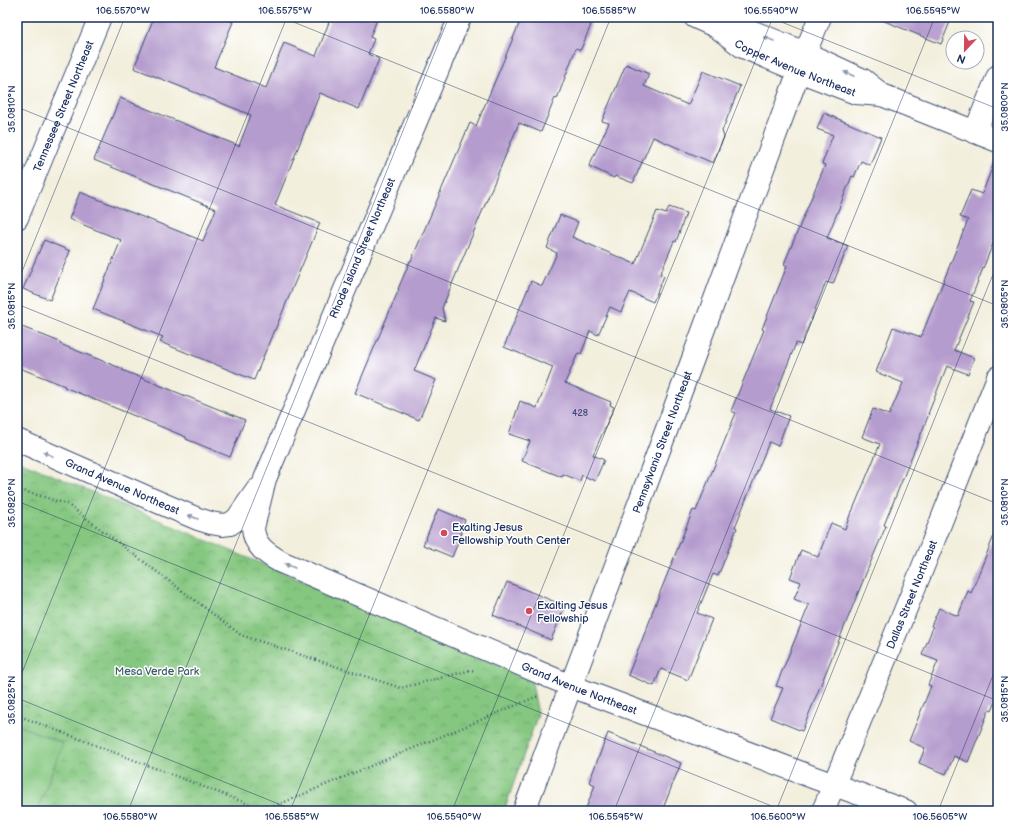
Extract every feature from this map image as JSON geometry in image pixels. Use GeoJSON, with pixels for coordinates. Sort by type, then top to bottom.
{"type":"FeatureCollection","features":[{"type":"Feature","properties":{"kind":"street","name":"Tennessee Street Northeast"},"geometry":{"type":"LineString","coordinates":[[17,218],[100,17]]}},
{"type":"Feature","properties":{"kind":"street","name":"Rhode Island Street Northeast"},"geometry":{"type":"LineString","coordinates":[[261,548],[253,536],[253,528],[265,479],[460,17]]}},
{"type":"Feature","properties":{"kind":"street","name":"Copper Avenue Northeast"},"geometry":{"type":"LineString","coordinates":[[695,17],[715,26],[743,46],[802,62],[856,93],[882,95],[998,141]]}},
{"type":"Feature","properties":{"kind":"street","name":"Pennsylvania Street Northeast"},"geometry":{"type":"LineString","coordinates":[[524,811],[820,17]]}},
{"type":"Feature","properties":{"kind":"street"},"geometry":{"type":"LineString","coordinates":[[975,132],[998,76]]}},
{"type":"Feature","properties":{"kind":"street","name":"Dallas Street Northeast"},"geometry":{"type":"LineString","coordinates":[[823,811],[929,552],[998,377]]}},
{"type":"Feature","properties":{"kind":"street","name":"Grand Avenue Northeast"},"geometry":{"type":"LineString","coordinates":[[17,440],[198,519],[211,524],[230,524]]}},
{"type":"Feature","properties":{"kind":"street","name":"Rhode Island Street Northeast"},"geometry":{"type":"LineString","coordinates":[[230,524],[237,519],[265,479]]}},
{"type":"Feature","properties":{"kind":"street","name":"Grand Avenue Northeast"},"geometry":{"type":"LineString","coordinates":[[261,548],[270,556],[281,562],[570,686],[906,811]]}},
{"type":"Feature","properties":{"kind":"path"},"geometry":{"type":"LineString","coordinates":[[17,489],[67,504],[241,635],[401,688],[471,670],[478,672]]}},
{"type":"Feature","properties":{"kind":"path"},"geometry":{"type":"LineString","coordinates":[[17,715],[264,811],[541,695],[534,692]]}},
{"type":"Feature","properties":{"kind":"green space","name":"Mesa Verde Park"},"geometry":{"type":"Polygon","coordinates":[[[17,460],[531,678],[538,714],[504,811],[17,811],[17,460]]]}},
{"type":"Feature","properties":{"kind":"green space"},"geometry":{"type":"Polygon","coordinates":[[[17,725],[63,743],[37,811],[17,811],[17,725]]]}},
{"type":"Feature","properties":{"kind":"building"},"geometry":{"type":"Polygon","coordinates":[[[154,17],[221,17],[233,22],[214,67],[266,88],[284,43],[316,56],[331,17],[378,17],[370,37],[374,39],[368,54],[379,59],[359,109],[320,93],[275,205],[320,223],[254,380],[160,342],[163,337],[93,309],[121,240],[69,219],[80,192],[203,241],[216,209],[94,160],[120,98],[239,146],[251,115],[134,68],[154,17]]]}},
{"type":"Feature","properties":{"kind":"building"},"geometry":{"type":"Polygon","coordinates":[[[522,17],[593,17],[581,49],[576,48],[557,99],[555,98],[541,132],[519,123],[442,308],[445,321],[436,318],[414,371],[436,380],[419,420],[355,393],[470,123],[476,126],[522,17]]]}},
{"type":"Feature","properties":{"kind":"building"},"geometry":{"type":"Polygon","coordinates":[[[952,17],[947,30],[945,30],[941,44],[877,18],[952,17]]]}},
{"type":"Feature","properties":{"kind":"building"},"geometry":{"type":"Polygon","coordinates":[[[626,64],[649,74],[644,86],[688,105],[703,71],[740,86],[722,131],[724,137],[713,163],[653,137],[633,183],[615,176],[614,178],[589,166],[609,123],[602,121],[626,64]]]}},
{"type":"Feature","properties":{"kind":"building"},"geometry":{"type":"Polygon","coordinates":[[[824,113],[881,137],[870,165],[861,161],[854,177],[852,176],[827,238],[848,246],[833,284],[826,282],[801,345],[796,343],[770,409],[789,416],[778,446],[769,442],[735,527],[737,528],[718,576],[713,574],[697,613],[712,619],[688,680],[661,669],[654,686],[628,675],[693,510],[696,511],[736,413],[731,411],[764,330],[762,329],[787,266],[784,264],[825,165],[822,164],[833,135],[817,129],[824,113]]]}},
{"type":"Feature","properties":{"kind":"building"},"geometry":{"type":"Polygon","coordinates":[[[997,155],[998,231],[970,301],[974,302],[954,350],[974,358],[968,374],[947,366],[884,525],[886,526],[802,731],[770,718],[783,688],[776,686],[809,605],[794,599],[801,582],[790,578],[801,550],[818,557],[831,523],[845,529],[880,444],[862,437],[873,409],[889,415],[903,383],[876,372],[893,327],[921,337],[968,220],[960,217],[971,190],[982,194],[997,155]]]}},
{"type":"Feature","properties":{"kind":"building"},"geometry":{"type":"Polygon","coordinates":[[[669,207],[686,213],[676,242],[674,241],[660,275],[664,276],[653,302],[630,292],[621,312],[610,307],[598,335],[590,331],[581,354],[578,353],[565,383],[611,402],[610,405],[614,407],[593,455],[604,460],[595,481],[582,475],[580,481],[563,474],[562,477],[522,461],[530,441],[509,434],[520,401],[537,408],[553,367],[504,347],[531,281],[542,286],[557,253],[547,248],[560,215],[578,222],[572,237],[635,264],[657,211],[666,214],[669,207]]]}},
{"type":"Feature","properties":{"kind":"building"},"geometry":{"type":"Polygon","coordinates":[[[44,240],[70,251],[50,300],[23,289],[44,240]]]}},
{"type":"Feature","properties":{"kind":"building"},"geometry":{"type":"Polygon","coordinates":[[[17,325],[245,420],[230,457],[186,439],[186,437],[17,367],[17,325]]]}},
{"type":"Feature","properties":{"kind":"building","name":"Exalting Jesus Fellowship Youth Center"},"geometry":{"type":"Polygon","coordinates":[[[438,509],[465,520],[460,533],[462,533],[452,557],[423,545],[438,509]]]}},
{"type":"Feature","properties":{"kind":"building"},"geometry":{"type":"Polygon","coordinates":[[[997,528],[998,697],[992,711],[989,710],[968,762],[954,756],[946,774],[919,763],[925,748],[909,741],[931,686],[928,685],[938,661],[922,655],[933,627],[931,626],[939,608],[958,616],[968,591],[971,593],[997,528]]]}},
{"type":"Feature","properties":{"kind":"building","name":"Exalting Jesus Fellowship"},"geometry":{"type":"Polygon","coordinates":[[[507,582],[565,606],[551,640],[493,615],[507,582]]]}},
{"type":"Feature","properties":{"kind":"building"},"geometry":{"type":"Polygon","coordinates":[[[608,733],[681,763],[662,811],[585,811],[595,785],[589,782],[608,733]]]}},
{"type":"Feature","properties":{"kind":"place","name":"Exalting Jesus Fellowship Youth Center"},"geometry":{"type":"Point","coordinates":[444,533]}},
{"type":"Feature","properties":{"kind":"place","name":"Exalting Jesus Fellowship"},"geometry":{"type":"Point","coordinates":[529,611]}}]}
